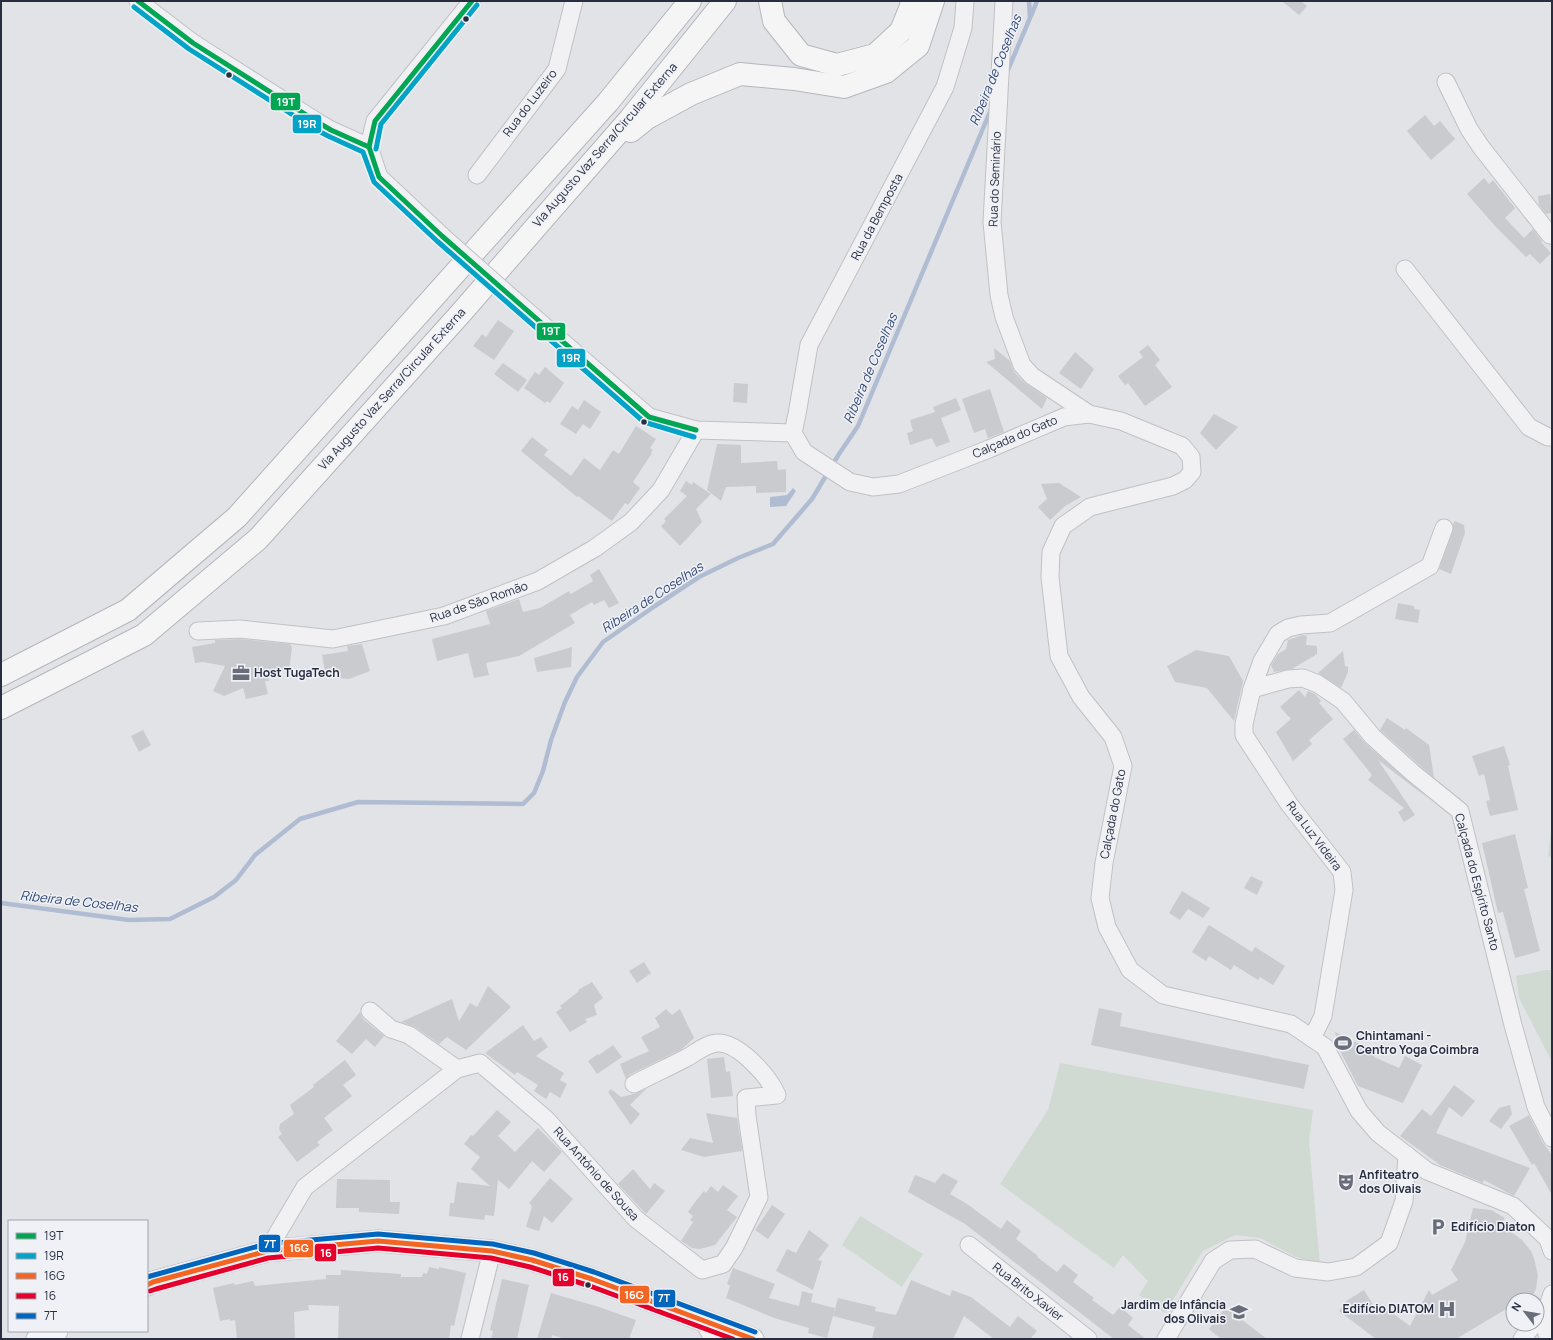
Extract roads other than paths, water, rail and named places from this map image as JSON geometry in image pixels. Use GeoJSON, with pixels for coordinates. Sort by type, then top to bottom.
{"type":"FeatureCollection","features":[{"type":"Feature","properties":{"kind":"highway","name":"Via Augusto Vaz Serra/Circular Externa"},"geometry":{"type":"LineString","coordinates":[[1,708],[144,635],[258,539],[461,313],[630,120],[725,1]]}},
{"type":"Feature","properties":{"kind":"highway"},"geometry":{"type":"LineString","coordinates":[[770,1],[774,21],[801,55],[837,65],[875,55],[901,31],[912,4],[911,1]]}},
{"type":"Feature","properties":{"kind":"highway"},"geometry":{"type":"LineString","coordinates":[[594,160],[647,118],[691,94],[740,74],[794,79],[844,87],[886,72],[918,46],[933,1]]}},
{"type":"Feature","properties":{"kind":"highway"},"geometry":{"type":"LineString","coordinates":[[1,675],[128,610],[237,517],[608,102],[685,5]]}},
{"type":"Feature","properties":{"kind":"main road"},"geometry":{"type":"LineString","coordinates":[[148,1284],[267,1251],[378,1241],[492,1251],[532,1260],[592,1279],[753,1339]]}},
{"type":"Feature","properties":{"kind":"main road"},"geometry":{"type":"LineString","coordinates":[[37,1339],[54,1332]]}},
{"type":"Feature","properties":{"kind":"street"},"geometry":{"type":"LineString","coordinates":[[138,1],[193,43],[305,114],[331,130],[369,147]]}},
{"type":"Feature","properties":{"kind":"street"},"geometry":{"type":"LineString","coordinates":[[472,1],[376,121],[369,147],[380,176],[442,236],[649,417],[696,430],[793,433]]}},
{"type":"Feature","properties":{"kind":"street","name":"Rua do Luzeiro"},"geometry":{"type":"LineString","coordinates":[[477,175],[557,69],[574,1]]}},
{"type":"Feature","properties":{"kind":"street","name":"Rua da Bemposta"},"geometry":{"type":"LineString","coordinates":[[793,433],[809,345],[945,87],[963,28],[965,1]]}},
{"type":"Feature","properties":{"kind":"street","name":"Rua do Seminário"},"geometry":{"type":"LineString","coordinates":[[1004,1],[992,222],[999,295],[1004,318],[1022,365],[1032,376],[1089,414]]}},
{"type":"Feature","properties":{"kind":"street"},"geometry":{"type":"LineString","coordinates":[[1446,82],[1469,129],[1481,147],[1550,235],[1552,235]]}},
{"type":"Feature","properties":{"kind":"street"},"geometry":{"type":"LineString","coordinates":[[1405,269],[1529,427],[1548,437],[1552,437]]}},
{"type":"Feature","properties":{"kind":"street","name":"Calçada do Gato"},"geometry":{"type":"LineString","coordinates":[[793,433],[804,452],[850,482],[873,487],[899,484],[989,449],[1064,417],[1089,414],[1121,422],[1182,446],[1192,457],[1192,472],[1185,480],[1173,486],[1090,507],[1063,526],[1051,552],[1050,576],[1059,656],[1081,697],[1113,737],[1123,766],[1104,863],[1100,898],[1107,927],[1130,970],[1163,996],[1291,1024],[1325,1047],[1359,1111],[1378,1133],[1427,1171],[1513,1206],[1548,1239],[1552,1252]]}},
{"type":"Feature","properties":{"kind":"street","name":"Rua de São Romão"},"geometry":{"type":"LineString","coordinates":[[198,631],[240,629],[333,639],[444,616],[538,581],[595,548],[631,522],[661,490],[696,430]]}},
{"type":"Feature","properties":{"kind":"street"},"geometry":{"type":"LineString","coordinates":[[1252,689],[1262,661],[1278,634],[1288,628],[1301,625],[1330,622],[1430,566],[1444,528]]}},
{"type":"Feature","properties":{"kind":"street","name":"Calçada do Espírito Santo"},"geometry":{"type":"LineString","coordinates":[[1252,689],[1288,679],[1303,678],[1318,684],[1343,701],[1373,738],[1460,811],[1515,1032],[1536,1107],[1552,1138]]}},
{"type":"Feature","properties":{"kind":"street","name":"Rua Luz Videira"},"geometry":{"type":"LineString","coordinates":[[1252,689],[1244,724],[1244,735],[1289,804],[1342,872],[1344,890],[1323,1016],[1312,1038]]}},
{"type":"Feature","properties":{"kind":"street"},"geometry":{"type":"LineString","coordinates":[[370,1010],[391,1029],[408,1035],[457,1069]]}},
{"type":"Feature","properties":{"kind":"street","name":"Rua António de Sousa"},"geometry":{"type":"LineString","coordinates":[[267,1251],[305,1187],[457,1069],[480,1063],[546,1119],[636,1219],[702,1270],[723,1264],[734,1248],[759,1197],[747,1116],[746,1098],[777,1095],[773,1085],[748,1056],[728,1046],[717,1043],[702,1048],[689,1057],[634,1084]]}},
{"type":"Feature","properties":{"kind":"street"},"geometry":{"type":"LineString","coordinates":[[1166,1339],[1213,1261],[1230,1250],[1256,1249],[1295,1268],[1328,1272],[1356,1267],[1389,1243],[1404,1201],[1407,1155]]}},
{"type":"Feature","properties":{"kind":"street","name":"Rua Brito Xavier"},"geometry":{"type":"LineString","coordinates":[[969,1245],[1088,1339]]}},
{"type":"Feature","properties":{"kind":"street"},"geometry":{"type":"LineString","coordinates":[[470,1339],[492,1251]]}},
{"type":"Feature","properties":{"kind":"street"},"geometry":{"type":"LineString","coordinates":[[1549,1339],[1545,1331],[1550,1300]]}},
{"type":"Feature","properties":{"kind":"street"},"geometry":{"type":"LineString","coordinates":[[703,1320],[713,1339]]}},
{"type":"Feature","properties":{"kind":"water"},"geometry":{"type":"Polygon","coordinates":[[[793,488],[796,491],[786,506],[770,507],[770,497],[787,495],[793,488]]]}},
{"type":"Feature","properties":{"kind":"waterway","name":"Ribeira de Coselhas"},"geometry":{"type":"LineString","coordinates":[[1007,72],[1030,18],[1029,1]]}},
{"type":"Feature","properties":{"kind":"waterway"},"geometry":{"type":"LineString","coordinates":[[1031,16],[1037,1]]}},
{"type":"Feature","properties":{"kind":"waterway","name":"Ribeira de Coselhas"},"geometry":{"type":"LineString","coordinates":[[1,903],[129,920],[170,919],[214,897],[236,880],[255,855],[300,819],[358,802],[523,804],[534,793],[543,771],[551,740],[565,702],[577,677],[603,642],[699,577],[738,558],[773,544],[812,499],[858,426],[992,107]]}},
{"type":"Feature","properties":{"kind":"place","name":"Host TugaTech"},"geometry":{"type":"Point","coordinates":[241,673]}},
{"type":"Feature","properties":{"kind":"place","name":"Chintamani - Centro Yoga Coimbra"},"geometry":{"type":"Point","coordinates":[1343,1043]}},
{"type":"Feature","properties":{"kind":"place","name":"Anfiteatro dos Olivais"},"geometry":{"type":"Point","coordinates":[1346,1182]}},
{"type":"Feature","properties":{"kind":"place","name":"Edifício Diaton"},"geometry":{"type":"Point","coordinates":[1438,1227]}},
{"type":"Feature","properties":{"kind":"place","name":"Edifício DIATOM"},"geometry":{"type":"Point","coordinates":[1447,1309]}},
{"type":"Feature","properties":{"kind":"place","name":"Jardim de Infância dos Olivais"},"geometry":{"type":"Point","coordinates":[1239,1312]}}]}
